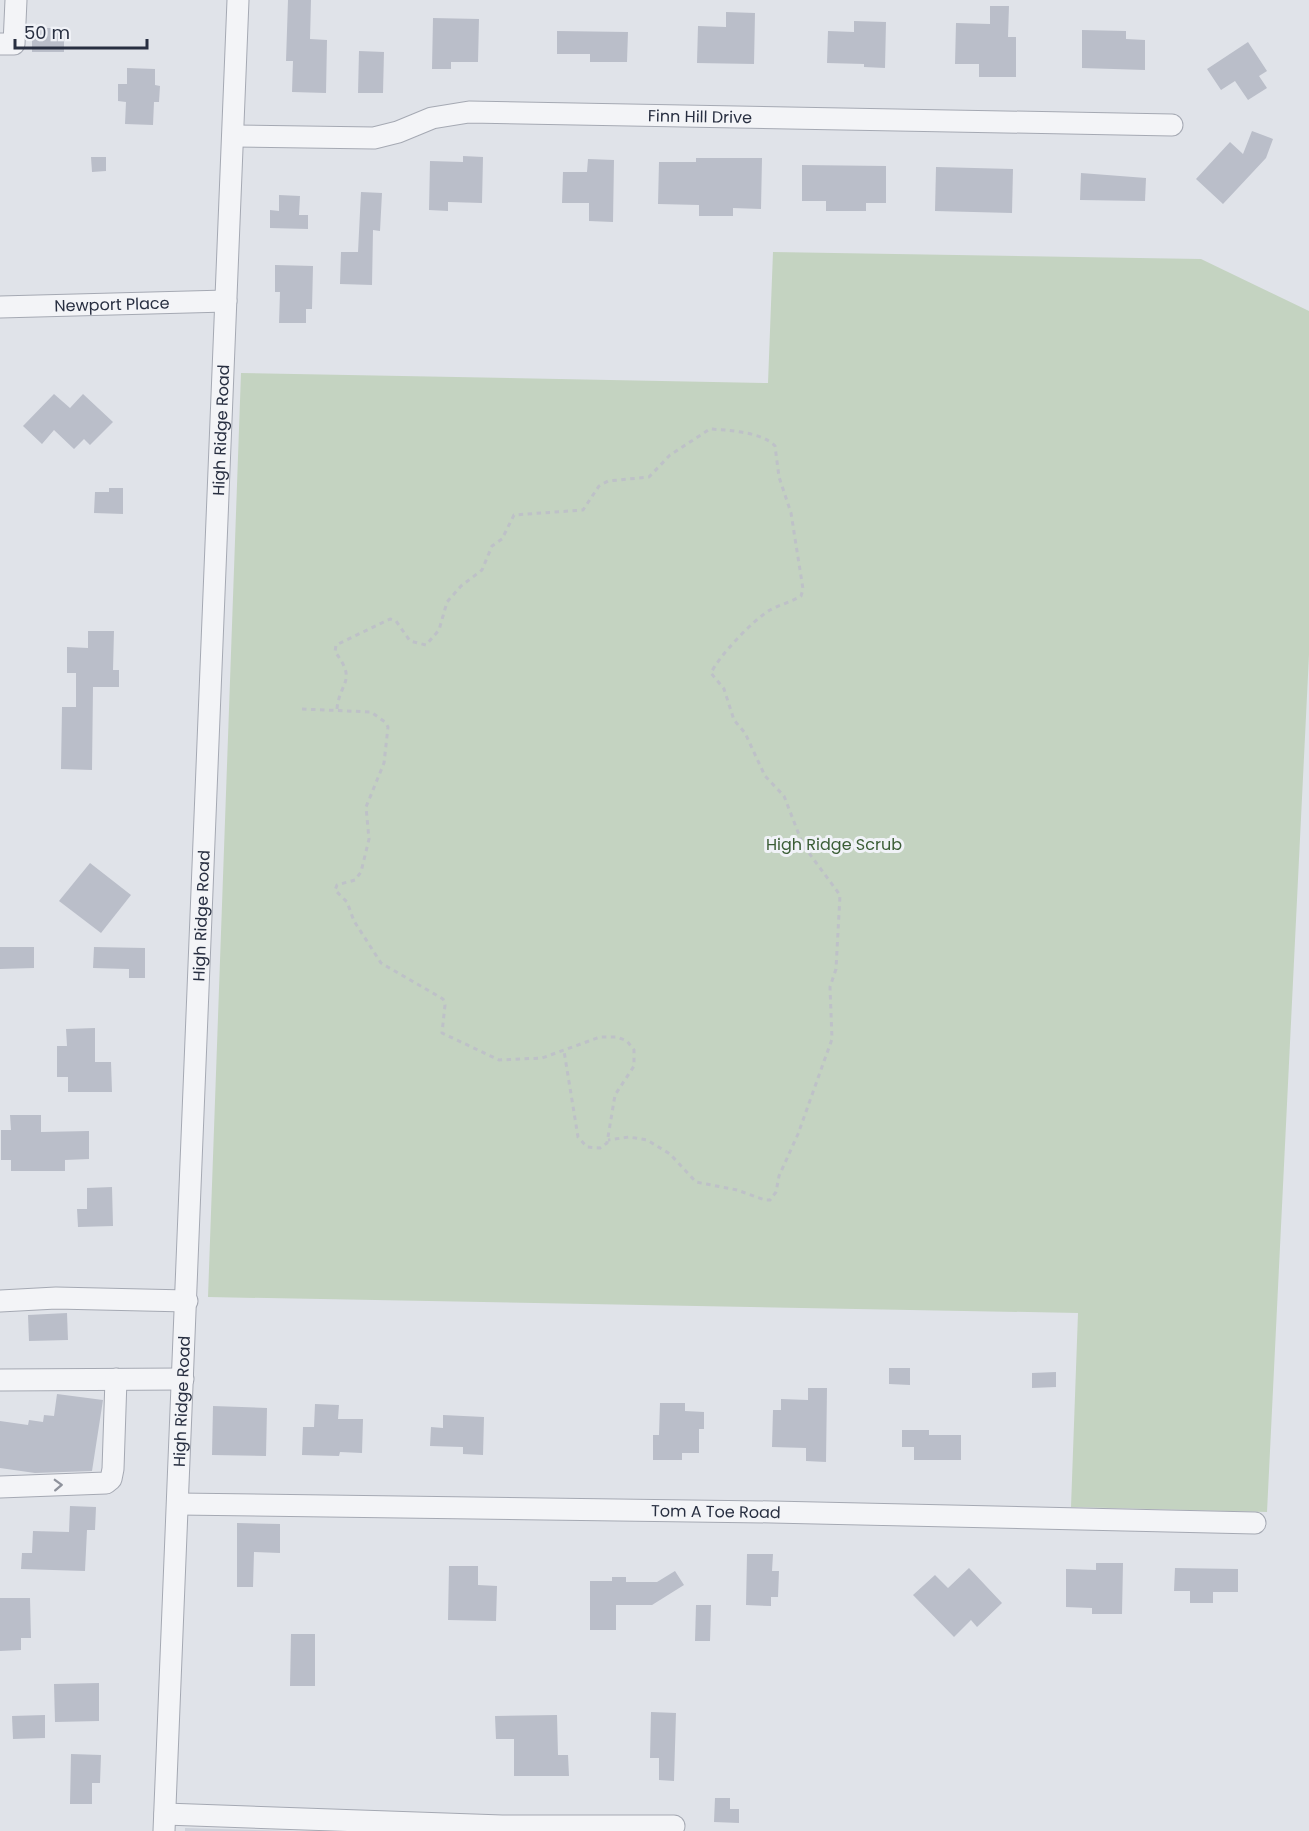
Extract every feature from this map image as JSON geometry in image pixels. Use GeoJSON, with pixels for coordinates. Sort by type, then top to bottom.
{"type":"FeatureCollection","features":[{"type":"Feature","properties":{"kind":"street"},"geometry":{"type":"LineString","coordinates":[[0,44],[14,44],[16,0]]}},
{"type":"Feature","properties":{"kind":"street","name":"High Ridge Road"},"geometry":{"type":"LineString","coordinates":[[164,1823],[187,1301],[238,0]]}},
{"type":"Feature","properties":{"kind":"street","name":"Finn Hill Drive"},"geometry":{"type":"LineString","coordinates":[[233,136],[374,138],[398,132],[432,117],[469,112],[1173,125]]}},
{"type":"Feature","properties":{"kind":"street","name":"Newport Place"},"geometry":{"type":"LineString","coordinates":[[0,307],[226,301]]}},
{"type":"Feature","properties":{"kind":"street"},"geometry":{"type":"LineString","coordinates":[[0,1301],[56,1298],[187,1301]]}},
{"type":"Feature","properties":{"kind":"street"},"geometry":{"type":"LineString","coordinates":[[0,1487],[106,1483],[111,1479],[116,1379]]}},
{"type":"Feature","properties":{"kind":"street"},"geometry":{"type":"LineString","coordinates":[[0,1380],[183,1379]]}},
{"type":"Feature","properties":{"kind":"street","name":"Tom A Toe Road"},"geometry":{"type":"LineString","coordinates":[[178,1504],[772,1512],[1255,1523]]}},
{"type":"Feature","properties":{"kind":"street"},"geometry":{"type":"LineString","coordinates":[[164,1823],[674,1826]]}},
{"type":"Feature","properties":{"kind":"path"},"geometry":{"type":"LineString","coordinates":[[337,709],[347,678],[344,665],[335,652],[336,645],[390,619],[396,621],[410,641],[426,645],[439,630],[447,602],[461,586],[482,570],[492,546],[502,539],[508,522],[514,515],[583,510],[598,486],[623,478],[649,477],[670,455],[710,429],[728,433],[747,431],[775,446],[780,477],[791,513],[803,589],[801,596],[770,610],[753,625],[711,673],[724,689],[734,720],[745,733],[765,776],[784,796],[803,845],[819,863],[840,895],[836,969],[830,987],[832,1040],[798,1134],[779,1176],[776,1192],[770,1200],[737,1190],[696,1182],[670,1154],[647,1140],[629,1137],[608,1140]]}},
{"type":"Feature","properties":{"kind":"path"},"geometry":{"type":"LineString","coordinates":[[302,709],[371,712],[386,722],[388,728],[384,763],[366,807],[369,839],[361,872],[355,880],[337,885],[334,890],[347,902],[354,921],[379,961],[443,999],[445,1005],[441,1029],[445,1036],[499,1060],[542,1058],[590,1040],[611,1036],[622,1038],[634,1050],[634,1066],[615,1095],[605,1146],[594,1148],[582,1144],[578,1137],[564,1051]]}},
{"type":"Feature","properties":{"kind":"shaded area"},"geometry":{"type":"Polygon","coordinates":[[[185,1828],[294,1831],[185,1831],[185,1828]]]}},
{"type":"Feature","properties":{"kind":"green space","name":"High Ridge Scrub"},"geometry":{"type":"Polygon","coordinates":[[[773,252],[1201,259],[1309,311],[1309,655],[1267,1512],[1071,1507],[1078,1313],[208,1297],[241,373],[768,383],[773,252]]]}},
{"type":"Feature","properties":{"kind":"building"},"geometry":{"type":"Polygon","coordinates":[[[288,0],[311,0],[310,39],[327,40],[326,93],[292,92],[293,61],[286,61],[288,0]]]}},
{"type":"Feature","properties":{"kind":"building"},"geometry":{"type":"Polygon","coordinates":[[[990,6],[1009,6],[1008,37],[1016,37],[1016,77],[979,77],[979,64],[955,64],[956,23],[990,24],[990,6]]]}},
{"type":"Feature","properties":{"kind":"building"},"geometry":{"type":"Polygon","coordinates":[[[726,12],[755,13],[754,64],[697,63],[698,26],[726,27],[726,12]]]}},
{"type":"Feature","properties":{"kind":"building"},"geometry":{"type":"Polygon","coordinates":[[[433,18],[479,19],[478,62],[451,62],[451,69],[432,69],[433,18]]]}},
{"type":"Feature","properties":{"kind":"building"},"geometry":{"type":"Polygon","coordinates":[[[854,21],[886,22],[885,68],[864,67],[864,64],[827,63],[828,31],[854,32],[854,21]]]}},
{"type":"Feature","properties":{"kind":"building"},"geometry":{"type":"Polygon","coordinates":[[[32,28],[64,28],[64,52],[32,52],[32,28]]]}},
{"type":"Feature","properties":{"kind":"building"},"geometry":{"type":"Polygon","coordinates":[[[1082,30],[1126,31],[1126,39],[1145,40],[1145,70],[1082,68],[1082,30]]]}},
{"type":"Feature","properties":{"kind":"building"},"geometry":{"type":"Polygon","coordinates":[[[557,31],[628,32],[627,62],[590,62],[590,54],[557,54],[557,31]]]}},
{"type":"Feature","properties":{"kind":"building"},"geometry":{"type":"Polygon","coordinates":[[[1248,42],[1267,71],[1259,76],[1267,88],[1248,100],[1235,81],[1221,90],[1207,69],[1248,42]]]}},
{"type":"Feature","properties":{"kind":"building"},"geometry":{"type":"Polygon","coordinates":[[[359,51],[384,52],[383,93],[358,93],[359,51]]]}},
{"type":"Feature","properties":{"kind":"building"},"geometry":{"type":"Polygon","coordinates":[[[127,68],[155,69],[155,85],[160,86],[159,102],[154,102],[153,125],[125,124],[126,102],[118,101],[118,84],[127,84],[127,68]]]}},
{"type":"Feature","properties":{"kind":"building"},"geometry":{"type":"Polygon","coordinates":[[[1252,131],[1273,139],[1266,158],[1223,204],[1196,179],[1230,142],[1243,154],[1252,131]]]}},
{"type":"Feature","properties":{"kind":"building"},"geometry":{"type":"Polygon","coordinates":[[[463,156],[483,157],[482,203],[448,202],[448,211],[429,210],[430,161],[463,162],[463,156]]]}},
{"type":"Feature","properties":{"kind":"building"},"geometry":{"type":"Polygon","coordinates":[[[91,157],[106,157],[106,171],[92,172],[91,157]]]}},
{"type":"Feature","properties":{"kind":"building"},"geometry":{"type":"Polygon","coordinates":[[[696,158],[762,158],[761,209],[733,208],[733,216],[699,216],[699,205],[658,204],[659,162],[696,162],[696,158]]]}},
{"type":"Feature","properties":{"kind":"building"},"geometry":{"type":"Polygon","coordinates":[[[588,159],[614,160],[613,222],[589,221],[589,203],[562,203],[563,172],[587,172],[588,159]]]}},
{"type":"Feature","properties":{"kind":"building"},"geometry":{"type":"Polygon","coordinates":[[[802,165],[886,166],[886,203],[866,203],[866,211],[826,211],[826,201],[802,201],[802,165]]]}},
{"type":"Feature","properties":{"kind":"building"},"geometry":{"type":"Polygon","coordinates":[[[936,167],[1013,169],[1012,213],[935,211],[936,167]]]}},
{"type":"Feature","properties":{"kind":"building"},"geometry":{"type":"Polygon","coordinates":[[[1081,173],[1146,178],[1145,201],[1080,200],[1081,173]]]}},
{"type":"Feature","properties":{"kind":"building"},"geometry":{"type":"Polygon","coordinates":[[[361,192],[382,193],[380,231],[373,230],[372,285],[340,284],[341,252],[358,252],[361,192]]]}},
{"type":"Feature","properties":{"kind":"building"},"geometry":{"type":"Polygon","coordinates":[[[279,195],[300,196],[299,215],[308,215],[308,229],[270,228],[270,210],[279,211],[279,195]]]}},
{"type":"Feature","properties":{"kind":"building"},"geometry":{"type":"Polygon","coordinates":[[[275,265],[313,266],[312,309],[306,309],[306,323],[279,323],[280,292],[275,292],[275,265]]]}},
{"type":"Feature","properties":{"kind":"building"},"geometry":{"type":"Polygon","coordinates":[[[54,394],[70,408],[83,394],[113,422],[90,445],[84,439],[74,449],[54,430],[42,444],[23,426],[54,394]]]}},
{"type":"Feature","properties":{"kind":"building"},"geometry":{"type":"Polygon","coordinates":[[[109,488],[123,488],[123,514],[94,513],[95,492],[109,492],[109,488]]]}},
{"type":"Feature","properties":{"kind":"building"},"geometry":{"type":"Polygon","coordinates":[[[88,631],[114,631],[113,670],[119,670],[119,687],[93,687],[92,770],[61,769],[62,707],[76,707],[76,673],[67,673],[67,647],[88,648],[88,631]]]}},
{"type":"Feature","properties":{"kind":"building"},"geometry":{"type":"Polygon","coordinates":[[[90,863],[131,895],[101,933],[59,901],[90,863]]]}},
{"type":"Feature","properties":{"kind":"building"},"geometry":{"type":"Polygon","coordinates":[[[0,947],[34,947],[34,968],[0,969],[0,947]]]}},
{"type":"Feature","properties":{"kind":"building"},"geometry":{"type":"Polygon","coordinates":[[[94,947],[145,948],[145,978],[129,978],[129,969],[93,968],[94,947]]]}},
{"type":"Feature","properties":{"kind":"building"},"geometry":{"type":"Polygon","coordinates":[[[95,1028],[95,1062],[111,1062],[112,1092],[68,1092],[68,1077],[57,1077],[57,1046],[67,1046],[66,1029],[95,1028]]]}},
{"type":"Feature","properties":{"kind":"building"},"geometry":{"type":"Polygon","coordinates":[[[10,1115],[41,1115],[41,1132],[89,1131],[89,1159],[65,1160],[65,1171],[11,1171],[11,1160],[1,1160],[1,1130],[11,1130],[10,1115]]]}},
{"type":"Feature","properties":{"kind":"building"},"geometry":{"type":"Polygon","coordinates":[[[112,1187],[113,1226],[78,1227],[77,1209],[87,1209],[87,1188],[112,1187]]]}},
{"type":"Feature","properties":{"kind":"building"},"geometry":{"type":"Polygon","coordinates":[[[67,1313],[68,1340],[29,1341],[28,1315],[67,1313]]]}},
{"type":"Feature","properties":{"kind":"building"},"geometry":{"type":"Polygon","coordinates":[[[889,1368],[910,1368],[910,1385],[889,1384],[889,1368]]]}},
{"type":"Feature","properties":{"kind":"building"},"geometry":{"type":"Polygon","coordinates":[[[1056,1372],[1056,1387],[1032,1388],[1032,1373],[1056,1372]]]}},
{"type":"Feature","properties":{"kind":"building"},"geometry":{"type":"Polygon","coordinates":[[[808,1388],[827,1388],[826,1462],[806,1461],[806,1448],[772,1447],[773,1410],[781,1410],[781,1399],[808,1400],[808,1388]]]}},
{"type":"Feature","properties":{"kind":"building"},"geometry":{"type":"Polygon","coordinates":[[[57,1394],[103,1400],[92,1471],[35,1473],[0,1468],[0,1421],[28,1425],[29,1420],[43,1422],[44,1415],[54,1416],[57,1394]]]}},
{"type":"Feature","properties":{"kind":"building"},"geometry":{"type":"Polygon","coordinates":[[[660,1403],[685,1403],[685,1411],[704,1412],[704,1429],[699,1429],[699,1453],[682,1453],[682,1460],[653,1460],[653,1435],[659,1435],[660,1403]]]}},
{"type":"Feature","properties":{"kind":"building"},"geometry":{"type":"Polygon","coordinates":[[[315,1404],[339,1405],[338,1419],[363,1419],[362,1453],[340,1452],[339,1456],[302,1455],[303,1427],[314,1427],[315,1404]]]}},
{"type":"Feature","properties":{"kind":"building"},"geometry":{"type":"Polygon","coordinates":[[[213,1406],[267,1408],[266,1456],[212,1455],[213,1406]]]}},
{"type":"Feature","properties":{"kind":"building"},"geometry":{"type":"Polygon","coordinates":[[[443,1415],[484,1417],[483,1455],[463,1454],[463,1447],[430,1446],[431,1427],[443,1428],[443,1415]]]}},
{"type":"Feature","properties":{"kind":"building"},"geometry":{"type":"Polygon","coordinates":[[[902,1430],[929,1430],[929,1435],[961,1435],[961,1460],[914,1460],[914,1447],[902,1447],[902,1430]]]}},
{"type":"Feature","properties":{"kind":"building"},"geometry":{"type":"Polygon","coordinates":[[[70,1506],[96,1507],[95,1530],[87,1530],[85,1571],[21,1569],[22,1553],[32,1553],[33,1531],[69,1532],[70,1506]]]}},
{"type":"Feature","properties":{"kind":"building"},"geometry":{"type":"Polygon","coordinates":[[[237,1523],[280,1524],[280,1553],[254,1552],[253,1587],[237,1587],[237,1523]]]}},
{"type":"Feature","properties":{"kind":"building"},"geometry":{"type":"Polygon","coordinates":[[[747,1554],[773,1554],[772,1571],[779,1571],[778,1597],[771,1597],[771,1606],[746,1605],[747,1554]]]}},
{"type":"Feature","properties":{"kind":"building"},"geometry":{"type":"Polygon","coordinates":[[[1096,1563],[1123,1563],[1122,1614],[1092,1614],[1092,1608],[1066,1607],[1066,1569],[1096,1570],[1096,1563]]]}},
{"type":"Feature","properties":{"kind":"building"},"geometry":{"type":"Polygon","coordinates":[[[449,1566],[478,1566],[478,1585],[497,1586],[496,1621],[448,1620],[449,1566]]]}},
{"type":"Feature","properties":{"kind":"building"},"geometry":{"type":"Polygon","coordinates":[[[969,1568],[1002,1603],[977,1627],[971,1620],[954,1637],[913,1595],[935,1575],[948,1588],[969,1568]]]}},
{"type":"Feature","properties":{"kind":"building"},"geometry":{"type":"Polygon","coordinates":[[[1175,1568],[1238,1569],[1238,1592],[1213,1592],[1213,1603],[1190,1603],[1190,1591],[1174,1591],[1175,1568]]]}},
{"type":"Feature","properties":{"kind":"building"},"geometry":{"type":"Polygon","coordinates":[[[675,1571],[684,1585],[652,1605],[616,1605],[616,1630],[590,1630],[590,1581],[612,1581],[612,1577],[626,1577],[626,1582],[657,1582],[675,1571]]]}},
{"type":"Feature","properties":{"kind":"building"},"geometry":{"type":"Polygon","coordinates":[[[0,1598],[30,1598],[31,1638],[21,1638],[21,1650],[0,1651],[0,1598]]]}},
{"type":"Feature","properties":{"kind":"building"},"geometry":{"type":"Polygon","coordinates":[[[696,1605],[711,1605],[710,1641],[695,1641],[696,1605]]]}},
{"type":"Feature","properties":{"kind":"building"},"geometry":{"type":"Polygon","coordinates":[[[291,1634],[315,1634],[315,1686],[290,1686],[291,1634]]]}},
{"type":"Feature","properties":{"kind":"building"},"geometry":{"type":"Polygon","coordinates":[[[99,1683],[99,1721],[55,1722],[54,1684],[99,1683]]]}},
{"type":"Feature","properties":{"kind":"building"},"geometry":{"type":"Polygon","coordinates":[[[651,1712],[676,1713],[674,1781],[659,1780],[659,1758],[650,1758],[651,1712]]]}},
{"type":"Feature","properties":{"kind":"building"},"geometry":{"type":"Polygon","coordinates":[[[45,1715],[45,1738],[13,1739],[12,1716],[45,1715]]]}},
{"type":"Feature","properties":{"kind":"building"},"geometry":{"type":"Polygon","coordinates":[[[557,1715],[558,1755],[568,1755],[569,1776],[514,1776],[514,1739],[496,1739],[495,1716],[557,1715]]]}},
{"type":"Feature","properties":{"kind":"building"},"geometry":{"type":"Polygon","coordinates":[[[71,1754],[101,1755],[100,1783],[92,1783],[92,1804],[70,1804],[71,1754]]]}},
{"type":"Feature","properties":{"kind":"building"},"geometry":{"type":"Polygon","coordinates":[[[715,1798],[730,1798],[730,1809],[739,1809],[739,1823],[714,1822],[715,1798]]]}}]}
